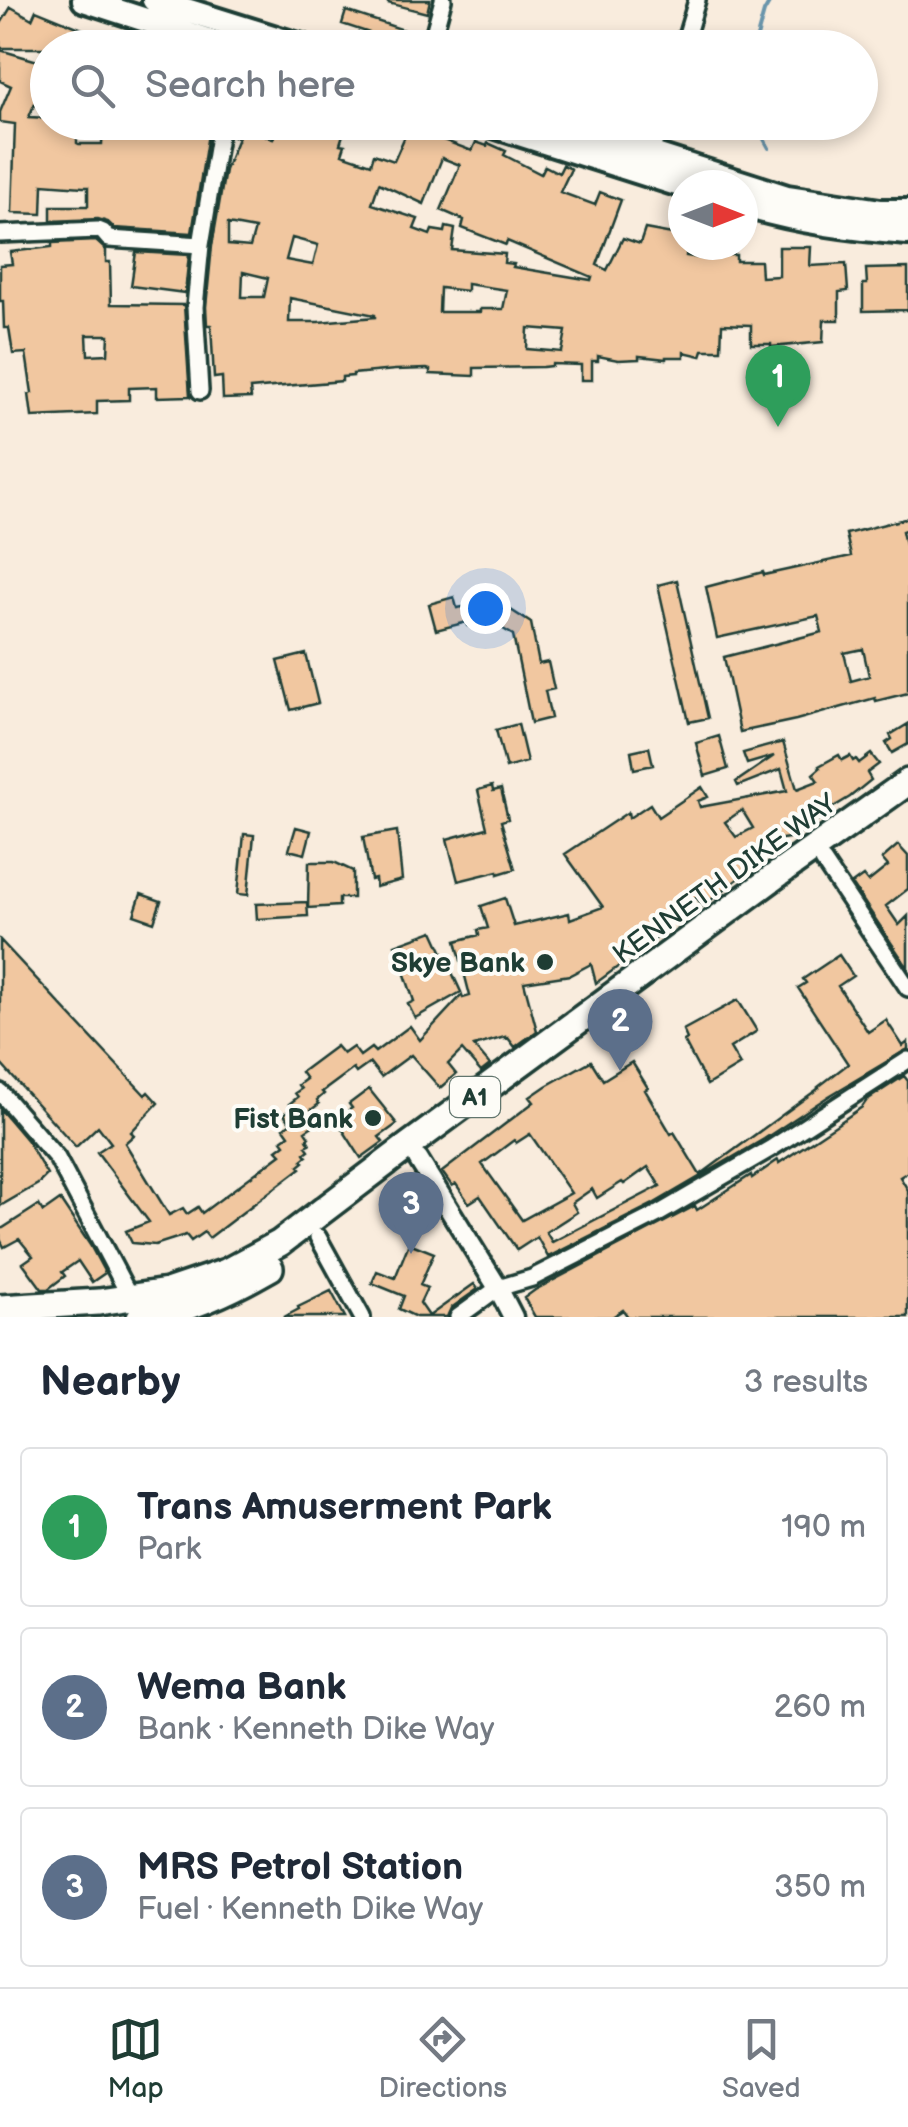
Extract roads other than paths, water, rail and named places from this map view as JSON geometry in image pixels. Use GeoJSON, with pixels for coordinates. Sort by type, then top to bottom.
{"type":"FeatureCollection","features":[{"type":"Feature","properties":{"kind":"highway","name":"KENNETH DIKE WAY"},"geometry":{"type":"LineString","coordinates":[[0,1308],[186,1307],[266,1271],[318,1237],[413,1153],[774,877],[908,782]]}},
{"type":"Feature","properties":{"kind":"highway","name":"KENNETH DIKE WAY"},"geometry":{"type":"LineString","coordinates":[[136,1308],[253,1258],[310,1222],[413,1153],[908,799]]}},
{"type":"Feature","properties":{"kind":"main road"},"geometry":{"type":"LineString","coordinates":[[84,0],[176,30]]}},
{"type":"Feature","properties":{"kind":"main road"},"geometry":{"type":"LineString","coordinates":[[154,0],[250,30]]}},
{"type":"Feature","properties":{"kind":"main road"},"geometry":{"type":"LineString","coordinates":[[539,140],[668,181]]}},
{"type":"Feature","properties":{"kind":"main road"},"geometry":{"type":"LineString","coordinates":[[608,140],[788,198],[908,211]]}},
{"type":"Feature","properties":{"kind":"main road"},"geometry":{"type":"LineString","coordinates":[[758,210],[782,218],[908,233]]}},
{"type":"Feature","properties":{"kind":"street"},"geometry":{"type":"LineString","coordinates":[[435,30],[444,0]]}},
{"type":"Feature","properties":{"kind":"street"},"geometry":{"type":"LineString","coordinates":[[688,30],[697,0]]}},
{"type":"Feature","properties":{"kind":"street"},"geometry":{"type":"LineString","coordinates":[[200,391],[195,307],[218,140]]}},
{"type":"Feature","properties":{"kind":"street"},"geometry":{"type":"LineString","coordinates":[[651,154],[655,140]]}},
{"type":"Feature","properties":{"kind":"street"},"geometry":{"type":"LineString","coordinates":[[0,234],[98,230],[109,238],[201,245]]}},
{"type":"Feature","properties":{"kind":"street"},"geometry":{"type":"LineString","coordinates":[[823,862],[908,988]]}},
{"type":"Feature","properties":{"kind":"street"},"geometry":{"type":"LineString","coordinates":[[458,1317],[498,1288],[532,1278],[658,1214],[770,1149],[908,1060]]}},
{"type":"Feature","properties":{"kind":"street"},"geometry":{"type":"LineString","coordinates":[[0,1092],[57,1158],[136,1308]]}},
{"type":"Feature","properties":{"kind":"street"},"geometry":{"type":"LineString","coordinates":[[413,1153],[513,1317]]}},
{"type":"Feature","properties":{"kind":"street"},"geometry":{"type":"LineString","coordinates":[[318,1237],[362,1317]]}},
{"type":"Feature","properties":{"kind":"waterway"},"geometry":{"type":"LineString","coordinates":[[759,30],[771,0]]}},
{"type":"Feature","properties":{"kind":"waterway"},"geometry":{"type":"LineString","coordinates":[[765,140],[769,148]]}},
{"type":"Feature","properties":{"kind":"place","name":"Trans Amuserment Park"},"geometry":{"type":"Point","coordinates":[778,427]}},
{"type":"Feature","properties":{"kind":"place","name":"Skye Bank"},"geometry":{"type":"Point","coordinates":[545,962]}},
{"type":"Feature","properties":{"kind":"place","name":"Wema Bank"},"geometry":{"type":"Point","coordinates":[620,1071]}},
{"type":"Feature","properties":{"kind":"place","name":"Fist Bank"},"geometry":{"type":"Point","coordinates":[373,1118]}},
{"type":"Feature","properties":{"kind":"place","name":"MRS Petrol Station"},"geometry":{"type":"Point","coordinates":[411,1254]}}]}
